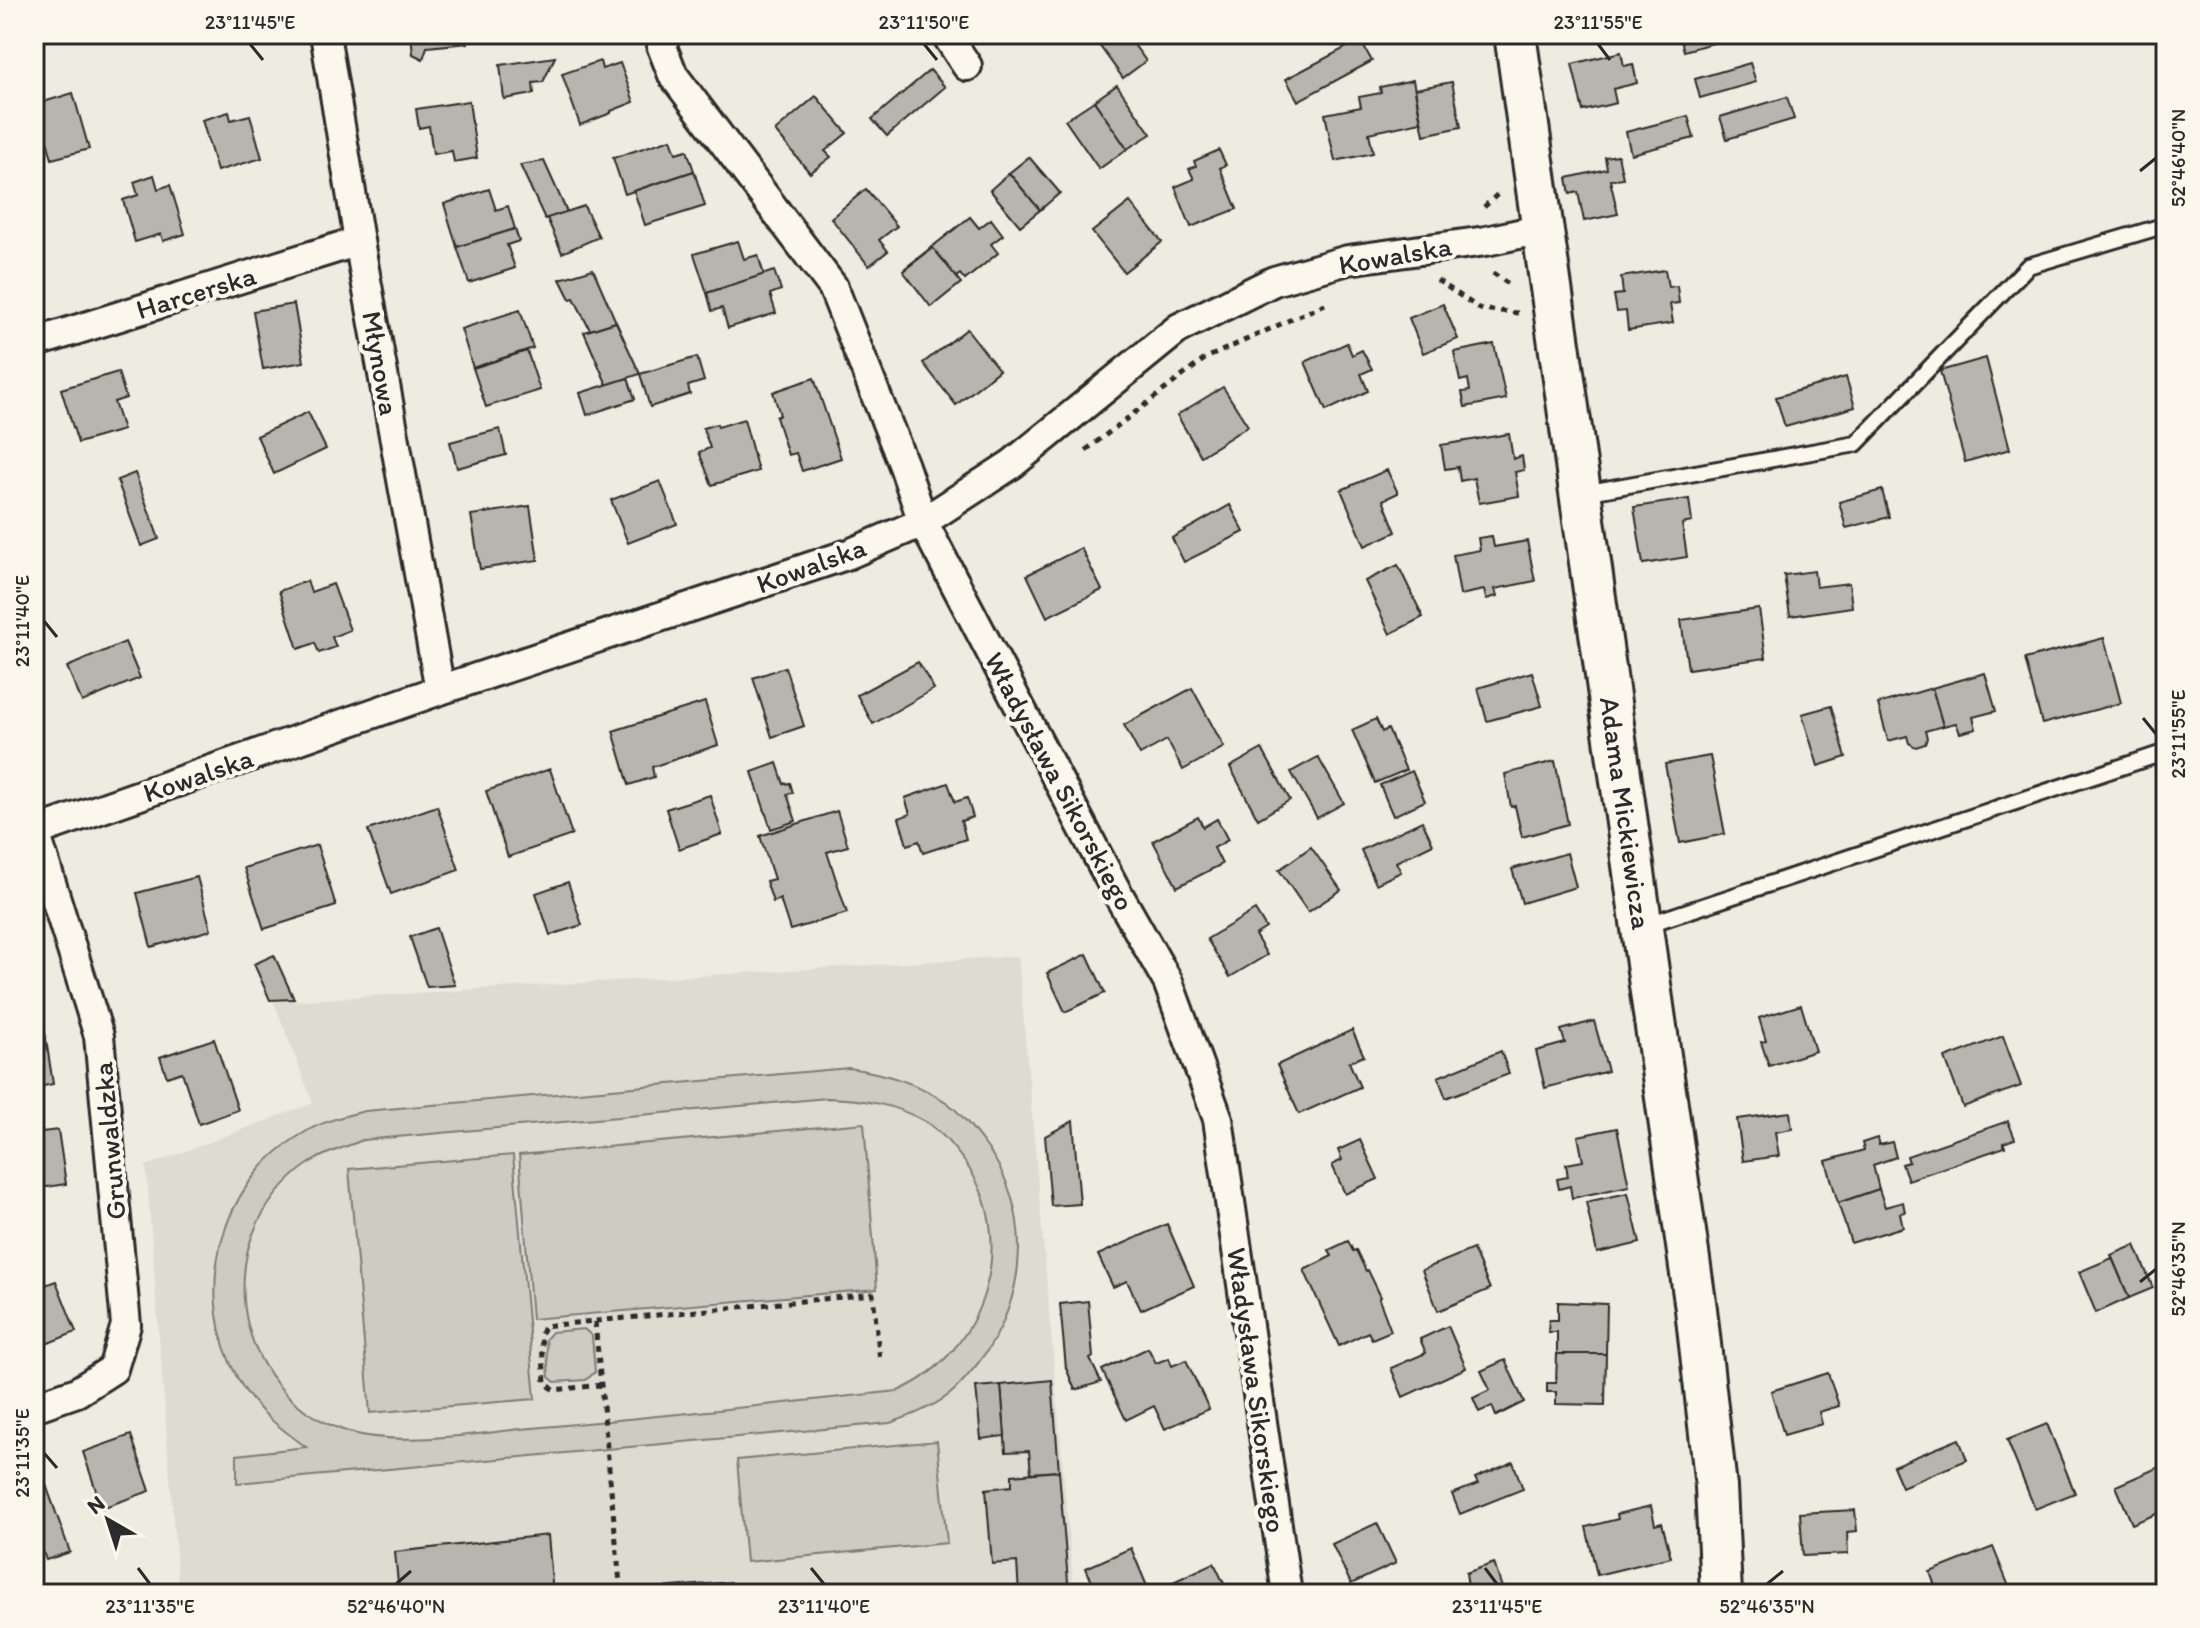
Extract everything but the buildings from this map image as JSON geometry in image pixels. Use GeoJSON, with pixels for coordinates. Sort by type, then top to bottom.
{"type":"FeatureCollection","features":[{"type":"Feature","properties":{"kind":"main road","name":"Adama Mickiewicza"},"geometry":{"type":"LineString","coordinates":[[1515,34],[1698,1324],[1716,1487],[1721,1594]]}},
{"type":"Feature","properties":{"kind":"street","name":"Młynowa"},"geometry":{"type":"LineString","coordinates":[[325,34],[440,690]]}},
{"type":"Feature","properties":{"kind":"street","name":"Władysława Sikorskiego"},"geometry":{"type":"LineString","coordinates":[[665,34],[662,47],[673,75],[833,287],[923,522],[1114,887],[1168,982],[1218,1119],[1287,1594]]}},
{"type":"Feature","properties":{"kind":"street"},"geometry":{"type":"LineString","coordinates":[[946,34],[967,66]]}},
{"type":"Feature","properties":{"kind":"street","name":"Kowalska"},"geometry":{"type":"LineString","coordinates":[[35,832],[440,690],[849,554],[923,522],[1012,464],[1179,328],[1274,281],[1348,260],[1486,241],[1542,229]]}},
{"type":"Feature","properties":{"kind":"street","name":"Harcerska"},"geometry":{"type":"LineString","coordinates":[[34,343],[359,241]]}},
{"type":"Feature","properties":{"kind":"street","name":"Grunwaldzka"},"geometry":{"type":"LineString","coordinates":[[34,1407],[77,1392],[113,1369],[126,1325],[99,1036],[35,832]]}},
{"type":"Feature","properties":{"kind":"lane"},"geometry":{"type":"LineString","coordinates":[[1580,494],[1856,444],[2028,266],[2166,225]]}},
{"type":"Feature","properties":{"kind":"lane"},"geometry":{"type":"LineString","coordinates":[[1642,927],[2166,752]]}},
{"type":"Feature","properties":{"kind":"path"},"geometry":{"type":"LineString","coordinates":[[1430,275],[1480,309],[1526,313]]}},
{"type":"Feature","properties":{"kind":"path"},"geometry":{"type":"LineString","coordinates":[[1076,457],[1206,358],[1326,303]]}},
{"type":"Feature","properties":{"kind":"path"},"geometry":{"type":"LineString","coordinates":[[601,1385],[554,1390],[545,1382],[541,1334],[544,1326],[873,1294],[880,1361]]}},
{"type":"Feature","properties":{"kind":"path"},"geometry":{"type":"LineString","coordinates":[[595,1322],[621,1594]]}},
{"type":"Feature","properties":{"kind":"shaded area"},"geometry":{"type":"Polygon","coordinates":[[[1018,956],[1074,1594],[179,1594],[146,1166],[313,1103],[274,1002],[1018,956]]]}},
{"type":"Feature","properties":{"kind":"shaded area"},"geometry":{"type":"Polygon","coordinates":[[[849,1068],[899,1079],[951,1106],[975,1131],[1000,1167],[1011,1195],[1019,1252],[1016,1281],[1008,1310],[996,1337],[954,1390],[929,1407],[890,1423],[237,1483],[237,1455],[306,1447],[277,1425],[252,1400],[238,1379],[224,1346],[217,1312],[216,1278],[221,1244],[232,1211],[250,1182],[273,1155],[316,1126],[365,1111],[849,1068]],[[827,1098],[363,1140],[318,1158],[292,1178],[270,1203],[248,1249],[244,1291],[246,1317],[263,1364],[295,1402],[316,1417],[340,1429],[384,1438],[460,1436],[898,1391],[928,1373],[953,1350],[972,1322],[985,1291],[991,1258],[990,1224],[981,1192],[964,1161],[937,1130],[914,1116],[890,1107],[866,1101],[827,1098]]]}},
{"type":"Feature","properties":{"kind":"shaded area"},"geometry":{"type":"Polygon","coordinates":[[[864,1123],[877,1289],[532,1319],[519,1155],[864,1123]]]}},
{"type":"Feature","properties":{"kind":"shaded area"},"geometry":{"type":"Polygon","coordinates":[[[513,1155],[535,1399],[370,1413],[349,1169],[513,1155]]]}},
{"type":"Feature","properties":{"kind":"shaded area"},"geometry":{"type":"Polygon","coordinates":[[[584,1329],[592,1336],[595,1372],[586,1380],[555,1382],[549,1377],[546,1339],[552,1332],[584,1329]]]}},
{"type":"Feature","properties":{"kind":"shaded area"},"geometry":{"type":"Polygon","coordinates":[[[937,1441],[947,1543],[746,1562],[737,1460],[937,1441]]]}}]}
